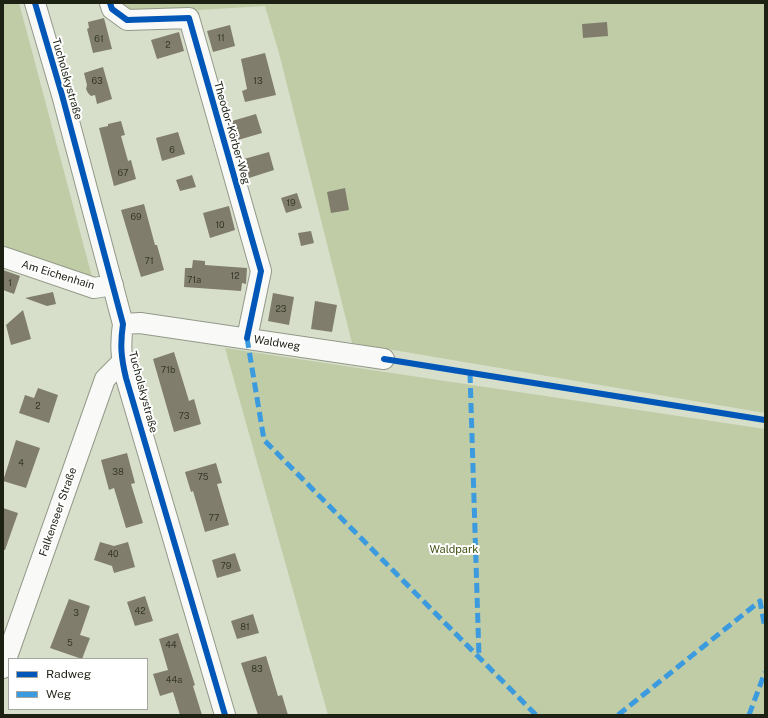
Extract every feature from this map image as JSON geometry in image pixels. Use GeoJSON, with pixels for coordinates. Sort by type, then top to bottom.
{"type":"FeatureCollection","features":[{"type":"Feature","properties":{"kind":"street","name":"Tucholskystraße"},"geometry":{"type":"LineString","coordinates":[[35,3],[62,95],[123,324],[120,344],[122,362],[225,715]]}},
{"type":"Feature","properties":{"kind":"street","name":"Theodor-Körber-Weg"},"geometry":{"type":"LineString","coordinates":[[110,3],[112,9],[127,20],[189,18],[261,271],[247,338]]}},
{"type":"Feature","properties":{"kind":"street","name":"Am Eichenhain"},"geometry":{"type":"LineString","coordinates":[[3,257],[94,288],[113,285]]}},
{"type":"Feature","properties":{"kind":"street","name":"Waldweg"},"geometry":{"type":"LineString","coordinates":[[123,324],[140,323],[384,359]]}},
{"type":"Feature","properties":{"kind":"street","name":"Falkenseer Straße"},"geometry":{"type":"LineString","coordinates":[[3,668],[105,379],[122,362]]}},
{"type":"Feature","properties":{"kind":"green space"},"geometry":{"type":"Polygon","coordinates":[[[3,3],[19,3],[95,288],[3,257],[3,3]]]}},
{"type":"Feature","properties":{"kind":"green space"},"geometry":{"type":"Polygon","coordinates":[[[117,3],[765,3],[765,413],[352,343],[279,53],[265,6],[132,14],[117,3]]]}},
{"type":"Feature","properties":{"kind":"green space","name":"Waldpark"},"geometry":{"type":"Polygon","coordinates":[[[225,348],[765,429],[765,715],[328,715],[225,348]]]}},
{"type":"Feature","properties":{"kind":"building"},"geometry":{"type":"Polygon","coordinates":[[[104,18],[112,49],[93,53],[87,29],[89,28],[88,22],[104,18]]]}},
{"type":"Feature","properties":{"kind":"building"},"geometry":{"type":"Polygon","coordinates":[[[607,22],[608,36],[583,38],[582,24],[607,22]]]}},
{"type":"Feature","properties":{"kind":"building"},"geometry":{"type":"Polygon","coordinates":[[[230,25],[235,46],[213,52],[207,31],[230,25]]]}},
{"type":"Feature","properties":{"kind":"building"},"geometry":{"type":"Polygon","coordinates":[[[179,32],[184,51],[157,59],[151,40],[179,32]]]}},
{"type":"Feature","properties":{"kind":"building"},"geometry":{"type":"Polygon","coordinates":[[[265,53],[276,95],[245,102],[242,91],[247,89],[241,59],[265,53]]]}},
{"type":"Feature","properties":{"kind":"building"},"geometry":{"type":"Polygon","coordinates":[[[103,67],[112,99],[97,104],[95,95],[91,96],[86,89],[87,85],[84,73],[103,67]]]}},
{"type":"Feature","properties":{"kind":"building"},"geometry":{"type":"Polygon","coordinates":[[[256,114],[262,133],[238,140],[232,121],[256,114]]]}},
{"type":"Feature","properties":{"kind":"building"},"geometry":{"type":"Polygon","coordinates":[[[121,121],[125,135],[121,136],[128,161],[131,160],[136,179],[114,186],[99,128],[121,121]]]}},
{"type":"Feature","properties":{"kind":"building"},"geometry":{"type":"Polygon","coordinates":[[[178,132],[185,154],[162,161],[156,138],[178,132]]]}},
{"type":"Feature","properties":{"kind":"building"},"geometry":{"type":"Polygon","coordinates":[[[269,152],[274,170],[249,178],[244,159],[269,152]]]}},
{"type":"Feature","properties":{"kind":"building"},"geometry":{"type":"Polygon","coordinates":[[[192,175],[196,187],[180,191],[176,180],[192,175]]]}},
{"type":"Feature","properties":{"kind":"building"},"geometry":{"type":"Polygon","coordinates":[[[345,188],[349,210],[331,213],[327,192],[345,188]]]}},
{"type":"Feature","properties":{"kind":"building"},"geometry":{"type":"Polygon","coordinates":[[[297,193],[302,208],[286,213],[281,198],[297,193]]]}},
{"type":"Feature","properties":{"kind":"building"},"geometry":{"type":"Polygon","coordinates":[[[144,204],[155,245],[157,245],[164,270],[141,277],[121,210],[144,204]]]}},
{"type":"Feature","properties":{"kind":"building"},"geometry":{"type":"Polygon","coordinates":[[[229,206],[235,230],[210,238],[203,213],[229,206]]]}},
{"type":"Feature","properties":{"kind":"building"},"geometry":{"type":"Polygon","coordinates":[[[311,231],[314,243],[301,246],[298,233],[311,231]]]}},
{"type":"Feature","properties":{"kind":"building"},"geometry":{"type":"Polygon","coordinates":[[[193,260],[205,261],[205,265],[247,268],[246,284],[242,283],[241,291],[184,287],[185,268],[192,268],[193,260]]]}},
{"type":"Feature","properties":{"kind":"building"},"geometry":{"type":"Polygon","coordinates":[[[3,270],[20,276],[14,294],[3,290],[3,270]]]}},
{"type":"Feature","properties":{"kind":"building"},"geometry":{"type":"Polygon","coordinates":[[[53,292],[56,304],[47,306],[25,298],[53,292]]]}},
{"type":"Feature","properties":{"kind":"building"},"geometry":{"type":"Polygon","coordinates":[[[273,293],[294,297],[289,325],[268,321],[273,293]]]}},
{"type":"Feature","properties":{"kind":"building"},"geometry":{"type":"Polygon","coordinates":[[[315,301],[337,305],[332,332],[311,329],[315,301]]]}},
{"type":"Feature","properties":{"kind":"building"},"geometry":{"type":"Polygon","coordinates":[[[23,310],[31,339],[11,345],[6,325],[23,310]]]}},
{"type":"Feature","properties":{"kind":"building"},"geometry":{"type":"Polygon","coordinates":[[[174,352],[189,401],[194,399],[201,424],[174,432],[153,359],[174,352]]]}},
{"type":"Feature","properties":{"kind":"building"},"geometry":{"type":"Polygon","coordinates":[[[38,388],[58,395],[49,423],[19,413],[25,395],[34,398],[38,388]]]}},
{"type":"Feature","properties":{"kind":"building"},"geometry":{"type":"Polygon","coordinates":[[[16,440],[40,448],[26,488],[3,481],[16,440]]]}},
{"type":"Feature","properties":{"kind":"building"},"geometry":{"type":"Polygon","coordinates":[[[127,453],[135,483],[131,484],[143,523],[126,528],[114,488],[109,490],[101,460],[127,453]]]}},
{"type":"Feature","properties":{"kind":"building"},"geometry":{"type":"Polygon","coordinates":[[[216,463],[222,483],[217,484],[229,525],[205,532],[193,491],[191,492],[185,472],[216,463]]]}},
{"type":"Feature","properties":{"kind":"building"},"geometry":{"type":"Polygon","coordinates":[[[3,508],[18,513],[5,550],[3,550],[3,508]]]}},
{"type":"Feature","properties":{"kind":"building"},"geometry":{"type":"Polygon","coordinates":[[[100,542],[114,546],[128,542],[135,567],[114,573],[112,566],[94,560],[100,542]]]}},
{"type":"Feature","properties":{"kind":"building"},"geometry":{"type":"Polygon","coordinates":[[[235,553],[241,571],[217,578],[212,560],[235,553]]]}},
{"type":"Feature","properties":{"kind":"building"},"geometry":{"type":"Polygon","coordinates":[[[145,596],[153,621],[135,626],[127,602],[145,596]]]}},
{"type":"Feature","properties":{"kind":"building"},"geometry":{"type":"Polygon","coordinates":[[[69,599],[90,606],[80,635],[90,638],[82,658],[50,648],[69,599]]]}},
{"type":"Feature","properties":{"kind":"building"},"geometry":{"type":"Polygon","coordinates":[[[253,614],[259,633],[237,639],[231,621],[253,614]]]}},
{"type":"Feature","properties":{"kind":"building"},"geometry":{"type":"Polygon","coordinates":[[[178,633],[195,685],[193,686],[202,715],[180,715],[173,692],[160,696],[153,674],[168,670],[159,639],[178,633]]]}},
{"type":"Feature","properties":{"kind":"building"},"geometry":{"type":"Polygon","coordinates":[[[266,656],[278,696],[282,695],[288,715],[258,715],[241,663],[266,656]]]}},
{"type":"Feature","properties":{"kind":"marked path"},"geometry":{"type":"LineString","coordinates":[[247,338],[264,440],[536,715]]}},
{"type":"Feature","properties":{"kind":"marked path"},"geometry":{"type":"LineString","coordinates":[[470,373],[479,657]]}},
{"type":"Feature","properties":{"kind":"marked path"},"geometry":{"type":"LineString","coordinates":[[618,715],[760,601],[765,628]]}},
{"type":"Feature","properties":{"kind":"marked path"},"geometry":{"type":"LineString","coordinates":[[749,715],[765,672]]}},
{"type":"Feature","properties":{"kind":"cycle path"},"geometry":{"type":"LineString","coordinates":[[35,3],[62,95],[123,324],[122,351],[126,378],[225,715]]}},
{"type":"Feature","properties":{"kind":"cycle path"},"geometry":{"type":"LineString","coordinates":[[110,3],[112,9],[127,20],[189,18],[261,271],[247,338]]}},
{"type":"Feature","properties":{"kind":"cycle path"},"geometry":{"type":"LineString","coordinates":[[384,359],[765,420]]}}]}
